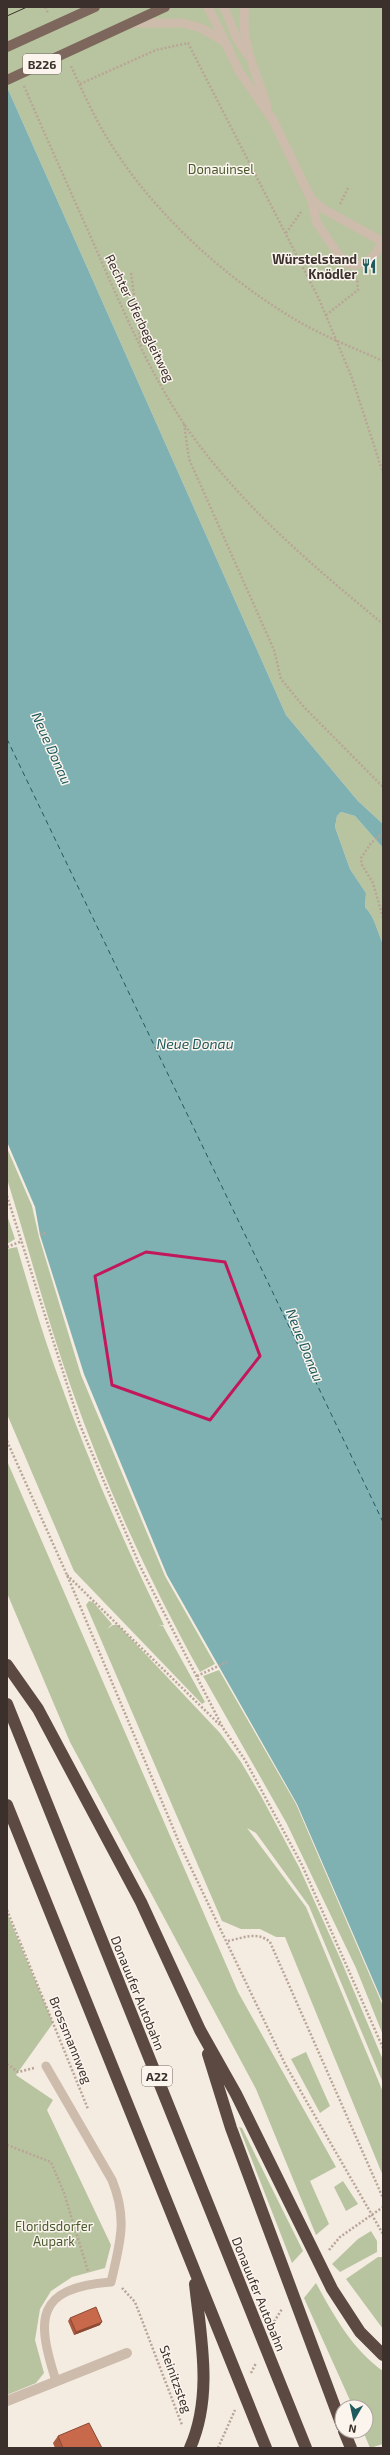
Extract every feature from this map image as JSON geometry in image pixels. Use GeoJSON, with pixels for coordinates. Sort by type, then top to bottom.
{"type":"FeatureCollection","features":[{"type":"Feature","properties":{"kind":"highway"},"geometry":{"type":"LineString","coordinates":[[7,1665],[38,1709],[141,1902],[200,2030],[236,2094],[332,2289],[353,2323],[383,2355]]}},
{"type":"Feature","properties":{"kind":"highway","name":"Donauufer Autobahn"},"geometry":{"type":"LineString","coordinates":[[7,1704],[306,2448]]}},
{"type":"Feature","properties":{"kind":"highway"},"geometry":{"type":"LineString","coordinates":[[7,1805],[266,2448]]}},
{"type":"Feature","properties":{"kind":"highway"},"geometry":{"type":"LineString","coordinates":[[200,2030],[230,2128],[334,2405]]}},
{"type":"Feature","properties":{"kind":"highway"},"geometry":{"type":"LineString","coordinates":[[190,2448],[200,2419],[204,2384],[204,2362],[193,2269]]}},
{"type":"Feature","properties":{"kind":"main road","name":"B226"},"geometry":{"type":"LineString","coordinates":[[7,47],[95,7]]}},
{"type":"Feature","properties":{"kind":"main road","name":"B226"},"geometry":{"type":"LineString","coordinates":[[7,80],[165,7]]}},
{"type":"Feature","properties":{"kind":"street"},"geometry":{"type":"LineString","coordinates":[[7,2401],[127,2353]]}},
{"type":"Feature","properties":{"kind":"lane"},"geometry":{"type":"LineString","coordinates":[[208,7],[240,71],[270,115]]}},
{"type":"Feature","properties":{"kind":"lane"},"geometry":{"type":"LineString","coordinates":[[224,7],[237,39],[250,59]]}},
{"type":"Feature","properties":{"kind":"lane"},"geometry":{"type":"LineString","coordinates":[[245,7],[244,30],[250,59],[270,115],[310,199],[317,223],[340,257],[350,265],[368,262],[383,242],[325,210],[310,199]]}},
{"type":"Feature","properties":{"kind":"lane"},"geometry":{"type":"LineString","coordinates":[[132,23],[183,23],[201,28],[225,42]]}},
{"type":"Feature","properties":{"kind":"lane"},"geometry":{"type":"LineString","coordinates":[[46,2066],[112,2180],[120,2199],[122,2232],[111,2282],[90,2284],[63,2294],[52,2303],[45,2314],[45,2343],[56,2381]]}},
{"type":"Feature","properties":{"kind":"path"},"geometry":{"type":"LineString","coordinates":[[80,84],[156,50],[188,43],[286,233],[326,315],[363,410],[383,473]]}},
{"type":"Feature","properties":{"kind":"path","name":"Rechter Uferbegleitweg"},"geometry":{"type":"LineString","coordinates":[[22,81],[142,350],[184,424],[233,487],[262,519],[301,555],[383,624]]}},
{"type":"Feature","properties":{"kind":"path"},"geometry":{"type":"LineString","coordinates":[[95,116],[112,145],[137,179],[164,211],[203,250],[267,302],[297,321],[383,361]]}},
{"type":"Feature","properties":{"kind":"path"},"geometry":{"type":"LineString","coordinates":[[286,233],[310,199]]}},
{"type":"Feature","properties":{"kind":"path"},"geometry":{"type":"LineString","coordinates":[[326,315],[358,290],[356,265]]}},
{"type":"Feature","properties":{"kind":"path"},"geometry":{"type":"LineString","coordinates":[[131,273],[142,350]]}},
{"type":"Feature","properties":{"kind":"path"},"geometry":{"type":"LineString","coordinates":[[184,424],[189,459],[274,650],[281,679],[304,706],[383,787]]}},
{"type":"Feature","properties":{"kind":"path"},"geometry":{"type":"LineString","coordinates":[[383,833],[371,843],[363,853],[362,865],[373,883],[383,918]]}},
{"type":"Feature","properties":{"kind":"path"},"geometry":{"type":"LineString","coordinates":[[7,1196],[80,1425],[140,1566],[223,1728],[245,1760],[302,1865],[383,2048]]}},
{"type":"Feature","properties":{"kind":"path"},"geometry":{"type":"LineString","coordinates":[[40,1234],[47,1232]]}},
{"type":"Feature","properties":{"kind":"path"},"geometry":{"type":"LineString","coordinates":[[7,1247],[22,1241]]}},
{"type":"Feature","properties":{"kind":"path"},"geometry":{"type":"LineString","coordinates":[[7,1441],[67,1575],[181,1847],[228,1941],[286,2064],[383,2234]]}},
{"type":"Feature","properties":{"kind":"path"},"geometry":{"type":"LineString","coordinates":[[67,1575],[223,1728]]}},
{"type":"Feature","properties":{"kind":"path"},"geometry":{"type":"LineString","coordinates":[[196,1676],[227,1662]]}},
{"type":"Feature","properties":{"kind":"path","name":"Brossmannweg"},"geometry":{"type":"LineString","coordinates":[[7,1910],[91,2115]]}},
{"type":"Feature","properties":{"kind":"path"},"geometry":{"type":"LineString","coordinates":[[228,1941],[255,1935],[264,1936],[270,1942],[383,2198]]}},
{"type":"Feature","properties":{"kind":"path"},"geometry":{"type":"LineString","coordinates":[[7,2064],[18,2072]]}},
{"type":"Feature","properties":{"kind":"path"},"geometry":{"type":"LineString","coordinates":[[7,2145],[52,2162],[64,2193],[90,2284]]}},
{"type":"Feature","properties":{"kind":"path","name":"Steinitzsteg"},"geometry":{"type":"LineString","coordinates":[[111,2282],[128,2293],[136,2302],[183,2427]]}},
{"type":"Feature","properties":{"kind":"path"},"geometry":{"type":"LineString","coordinates":[[218,2448],[222,2439]]}},
{"type":"Feature","properties":{"kind":"highlighted area"},"geometry":{"type":"Polygon","coordinates":[[[146,1252],[225,1262],[260,1356],[210,1420],[112,1385],[95,1276],[146,1252]]]}},
{"type":"Feature","properties":{"kind":"green space","name":"Donauinsel"},"geometry":{"type":"Polygon","coordinates":[[[7,7],[383,7],[383,824],[358,801],[286,715],[7,87],[7,7]]]}},
{"type":"Feature","properties":{"kind":"green space"},"geometry":{"type":"Polygon","coordinates":[[[341,812],[355,816],[383,848],[383,944],[374,920],[365,907],[366,893],[350,869],[335,827],[337,816],[341,812]]]}},
{"type":"Feature","properties":{"kind":"green space"},"geometry":{"type":"Polygon","coordinates":[[[7,1148],[32,1206],[39,1237],[81,1375],[165,1576],[215,1664],[200,1672],[146,1569],[114,1498],[85,1426],[54,1337],[7,1179],[7,1148]]]}},
{"type":"Feature","properties":{"kind":"green space"},"geometry":{"type":"Polygon","coordinates":[[[7,1215],[15,1239],[7,1244],[7,1215]]]}},
{"type":"Feature","properties":{"kind":"green space"},"geometry":{"type":"Polygon","coordinates":[[[17,1247],[50,1353],[92,1466],[134,1562],[164,1625],[158,1626],[163,1626],[205,1702],[202,1704],[74,1571],[7,1414],[7,1249],[17,1247]]]}},
{"type":"Feature","properties":{"kind":"green space"},"geometry":{"type":"Polygon","coordinates":[[[7,1461],[238,1992],[336,2167],[310,2181],[329,2224],[316,2235],[256,2089],[70,1742],[7,1593],[7,1461]]]}},
{"type":"Feature","properties":{"kind":"green space"},"geometry":{"type":"Polygon","coordinates":[[[89,1601],[93,1602],[112,1624],[107,1629],[113,1625],[118,1625],[220,1733],[241,1762],[299,1867],[340,1958],[383,2060],[383,2083],[309,1906],[256,1833],[247,1828],[306,1907],[383,2092],[383,2176],[285,1937],[276,1937],[260,1929],[241,1929],[222,1921],[86,1605],[89,1601]]]}},
{"type":"Feature","properties":{"kind":"green space"},"geometry":{"type":"Polygon","coordinates":[[[219,1670],[296,1804],[383,2006],[383,2035],[356,1968],[287,1824],[203,1676],[219,1670]]]}},
{"type":"Feature","properties":{"kind":"green space","name":"Floridsdorfer Aupark"},"geometry":{"type":"Polygon","coordinates":[[[7,1913],[53,2023],[16,2075],[53,2100],[47,2110],[111,2245],[105,2268],[72,2277],[51,2291],[40,2309],[35,2340],[44,2373],[36,2383],[7,2395],[7,1913]]]}},
{"type":"Feature","properties":{"kind":"green space"},"geometry":{"type":"Polygon","coordinates":[[[306,2052],[330,2106],[320,2113],[291,2059],[306,2052]]]}},
{"type":"Feature","properties":{"kind":"green space"},"geometry":{"type":"Polygon","coordinates":[[[239,2127],[242,2128],[303,2251],[292,2263],[239,2127]]]}},
{"type":"Feature","properties":{"kind":"green space"},"geometry":{"type":"Polygon","coordinates":[[[343,2181],[358,2204],[346,2211],[334,2187],[343,2181]]]}},
{"type":"Feature","properties":{"kind":"green space"},"geometry":{"type":"Polygon","coordinates":[[[371,2231],[377,2241],[377,2252],[340,2272],[332,2264],[358,2239],[371,2231]]]}},
{"type":"Feature","properties":{"kind":"green space"},"geometry":{"type":"Polygon","coordinates":[[[378,2257],[383,2257],[383,2329],[346,2279],[378,2257]]]}},
{"type":"Feature","properties":{"kind":"green space"},"geometry":{"type":"Polygon","coordinates":[[[316,2283],[337,2320],[353,2342],[362,2353],[383,2371],[383,2444],[370,2448],[366,2439],[374,2439],[374,2399],[349,2399],[304,2298],[316,2283]]]}},
{"type":"Feature","properties":{"kind":"water","name":"Neue Donau"},"geometry":{"type":"Polygon","coordinates":[[[7,87],[286,715],[358,801],[383,824],[383,848],[355,816],[341,812],[337,816],[335,827],[350,869],[366,893],[365,907],[374,920],[383,944],[383,2003],[297,1804],[167,1575],[84,1374],[40,1235],[35,1207],[7,1142],[7,87]]]}},
{"type":"Feature","properties":{"kind":"building"},"geometry":{"type":"Polygon","coordinates":[[[96,2307],[102,2322],[76,2332],[70,2318],[96,2307]]]}},
{"type":"Feature","properties":{"kind":"building"},"geometry":{"type":"Polygon","coordinates":[[[89,2423],[102,2448],[63,2448],[58,2436],[89,2423]]]}},
{"type":"Feature","properties":{"kind":"ferry route"},"geometry":{"type":"LineString","coordinates":[[7,739],[383,1522]]}},
{"type":"Feature","properties":{"kind":"tram line"},"geometry":{"type":"LineString","coordinates":[[7,16],[27,7]]}},
{"type":"Feature","properties":{"kind":"place","name":"Würstelstand Knödler"},"geometry":{"type":"Point","coordinates":[369,266]}}]}
